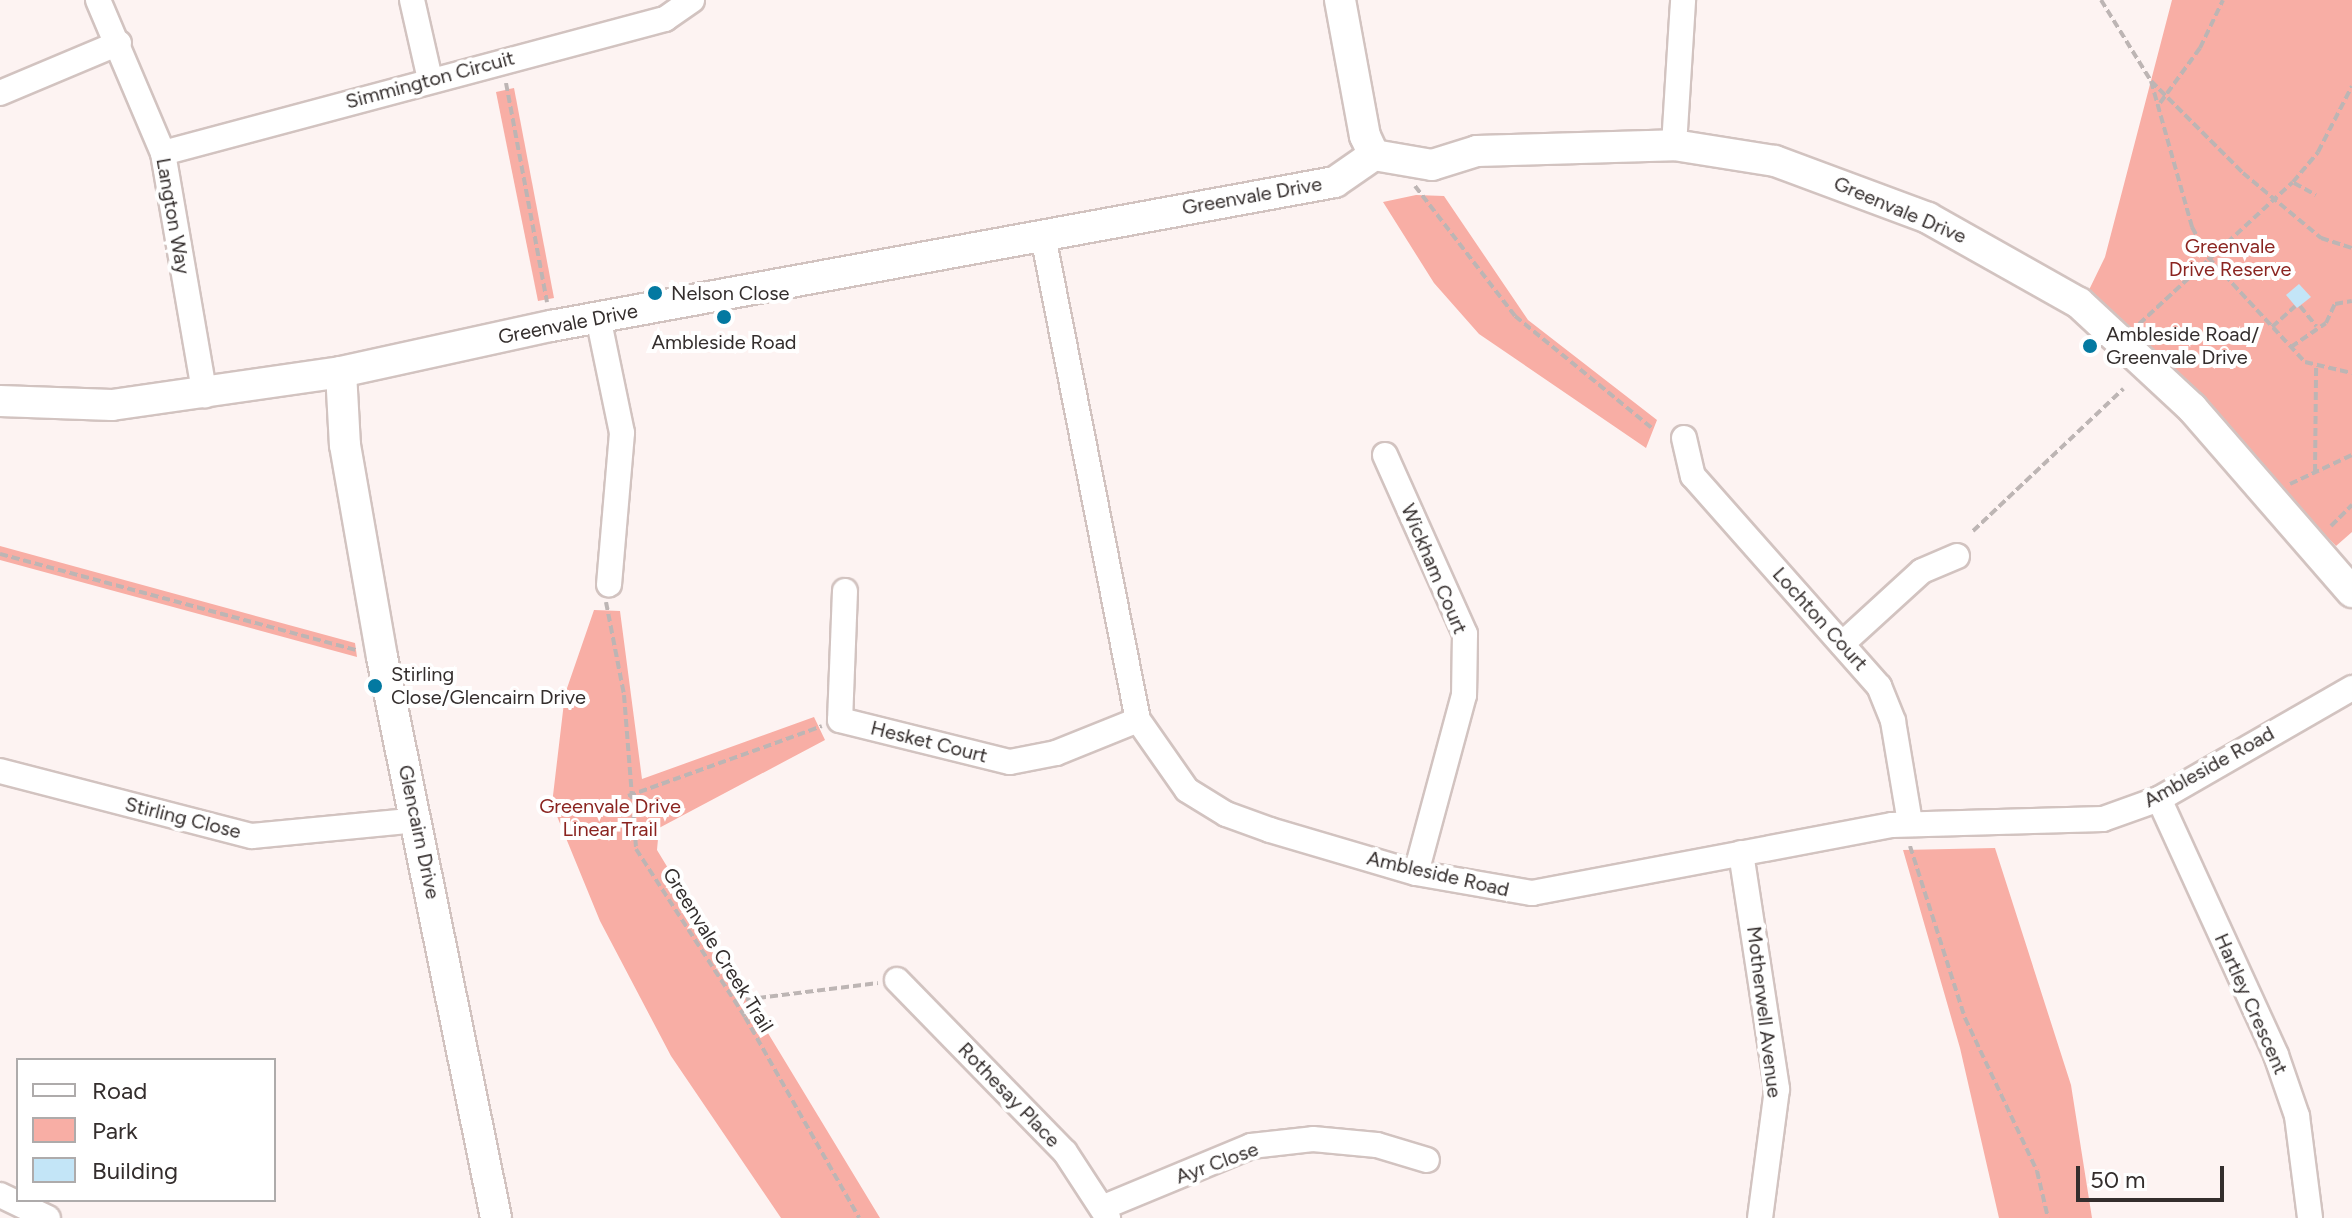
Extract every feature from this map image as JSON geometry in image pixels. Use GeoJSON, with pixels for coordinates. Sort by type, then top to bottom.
{"type":"FeatureCollection","features":[{"type":"Feature","properties":{"kind":"street","name":"Langton Way"},"geometry":{"type":"LineString","coordinates":[[98,0],[119,43],[163,153],[205,395]]}},
{"type":"Feature","properties":{"kind":"street"},"geometry":{"type":"LineString","coordinates":[[412,0],[430,79]]}},
{"type":"Feature","properties":{"kind":"street","name":"Simmington Circuit"},"geometry":{"type":"LineString","coordinates":[[163,153],[430,79],[665,19],[692,0]]}},
{"type":"Feature","properties":{"kind":"street"},"geometry":{"type":"LineString","coordinates":[[1340,0],[1365,136],[1374,155]]}},
{"type":"Feature","properties":{"kind":"street"},"geometry":{"type":"LineString","coordinates":[[1674,145],[1683,0]]}},
{"type":"Feature","properties":{"kind":"street"},"geometry":{"type":"LineString","coordinates":[[0,93],[119,43]]}},
{"type":"Feature","properties":{"kind":"street","name":"Greenvale Drive"},"geometry":{"type":"LineString","coordinates":[[0,401],[112,405],[205,395],[331,374],[598,317],[1335,182],[1374,155],[1432,165],[1477,151],[1674,145],[1775,161],[1849,186],[2008,260],[2079,303],[2192,408],[2352,592]]}},
{"type":"Feature","properties":{"kind":"street","name":"Ambleside Road"},"geometry":{"type":"LineString","coordinates":[[1043,236],[1138,720],[1187,790],[1226,814],[1416,873],[1532,893],[1741,853],[1908,830],[2103,819],[2159,799],[2347,687]]}},
{"type":"Feature","properties":{"kind":"street"},"geometry":{"type":"LineString","coordinates":[[598,317],[622,433],[609,584]]}},
{"type":"Feature","properties":{"kind":"street","name":"Glencairn Drive"},"geometry":{"type":"LineString","coordinates":[[331,374],[382,657],[496,1218]]}},
{"type":"Feature","properties":{"kind":"street","name":"Lochton Court"},"geometry":{"type":"LineString","coordinates":[[1684,438],[1693,476],[1879,686],[1893,721],[1908,830]]}},
{"type":"Feature","properties":{"kind":"street","name":"Wickham Court"},"geometry":{"type":"LineString","coordinates":[[1385,455],[1465,634],[1464,695],[1416,873]]}},
{"type":"Feature","properties":{"kind":"street"},"geometry":{"type":"LineString","coordinates":[[1842,644],[1922,571],[1957,556]]}},
{"type":"Feature","properties":{"kind":"street"},"geometry":{"type":"LineString","coordinates":[[840,720],[845,591]]}},
{"type":"Feature","properties":{"kind":"street","name":"Hesket Court"},"geometry":{"type":"LineString","coordinates":[[840,720],[1010,762],[1056,753],[1138,720]]}},
{"type":"Feature","properties":{"kind":"street","name":"Stirling Close"},"geometry":{"type":"LineString","coordinates":[[0,771],[252,836],[417,820]]}},
{"type":"Feature","properties":{"kind":"street","name":"Hartley Crescent"},"geometry":{"type":"LineString","coordinates":[[2159,799],[2276,1055],[2297,1116],[2310,1218]]}},
{"type":"Feature","properties":{"kind":"street","name":"Motherwell Avenue"},"geometry":{"type":"LineString","coordinates":[[1741,853],[1777,1089],[1760,1218]]}},
{"type":"Feature","properties":{"kind":"street","name":"Rothesay Place"},"geometry":{"type":"LineString","coordinates":[[897,980],[1065,1152],[1106,1212]]}},
{"type":"Feature","properties":{"kind":"street","name":"Ayr Close"},"geometry":{"type":"LineString","coordinates":[[1106,1212],[1251,1146],[1313,1139],[1377,1145],[1427,1160]]}},
{"type":"Feature","properties":{"kind":"street"},"geometry":{"type":"LineString","coordinates":[[0,1195],[48,1218]]}},
{"type":"Feature","properties":{"kind":"path"},"geometry":{"type":"LineString","coordinates":[[2101,0],[2151,81],[2160,103],[2192,227],[2208,257],[2291,347],[2316,368],[2352,373]]}},
{"type":"Feature","properties":{"kind":"path"},"geometry":{"type":"LineString","coordinates":[[2160,103],[2200,48],[2223,0]]}},
{"type":"Feature","properties":{"kind":"path"},"geometry":{"type":"LineString","coordinates":[[502,61],[551,326]]}},
{"type":"Feature","properties":{"kind":"path"},"geometry":{"type":"LineString","coordinates":[[2151,81],[2273,201],[2321,238],[2352,248]]}},
{"type":"Feature","properties":{"kind":"path"},"geometry":{"type":"LineString","coordinates":[[2139,324],[2208,257],[2293,182],[2350,99],[2352,86]]}},
{"type":"Feature","properties":{"kind":"path"},"geometry":{"type":"LineString","coordinates":[[1413,179],[1416,195],[1515,316],[1653,429]]}},
{"type":"Feature","properties":{"kind":"path"},"geometry":{"type":"LineString","coordinates":[[2293,182],[2316,195]]}},
{"type":"Feature","properties":{"kind":"path"},"geometry":{"type":"LineString","coordinates":[[2291,347],[2316,326],[2326,323],[2335,304],[2352,300]]}},
{"type":"Feature","properties":{"kind":"path"},"geometry":{"type":"LineString","coordinates":[[2272,327],[2298,306],[2316,326]]}},
{"type":"Feature","properties":{"kind":"path"},"geometry":{"type":"LineString","coordinates":[[2315,472],[2316,368]]}},
{"type":"Feature","properties":{"kind":"path"},"geometry":{"type":"LineString","coordinates":[[1973,531],[2123,389]]}},
{"type":"Feature","properties":{"kind":"path"},"geometry":{"type":"LineString","coordinates":[[2271,496],[2352,455]]}},
{"type":"Feature","properties":{"kind":"path"},"geometry":{"type":"LineString","coordinates":[[2331,526],[2352,505]]}},
{"type":"Feature","properties":{"kind":"path"},"geometry":{"type":"LineString","coordinates":[[0,554],[382,657]]}},
{"type":"Feature","properties":{"kind":"path","name":"Greenvale Creek Trail"},"geometry":{"type":"LineString","coordinates":[[609,584],[606,611],[624,695],[628,796],[636,849],[734,1001],[859,1218]]}},
{"type":"Feature","properties":{"kind":"path"},"geometry":{"type":"LineString","coordinates":[[628,796],[840,720]]}},
{"type":"Feature","properties":{"kind":"path"},"geometry":{"type":"LineString","coordinates":[[1908,830],[1965,1018],[2037,1171],[2048,1218]]}},
{"type":"Feature","properties":{"kind":"path"},"geometry":{"type":"LineString","coordinates":[[734,1001],[897,980]]}},
{"type":"Feature","properties":{"kind":"green space","name":"Greenvale Drive Reserve"},"geometry":{"type":"Polygon","coordinates":[[[2172,0],[2352,0],[2352,532],[2336,546],[2088,292],[2105,257],[2172,0]]]}},
{"type":"Feature","properties":{"kind":"green space"},"geometry":{"type":"Polygon","coordinates":[[[514,88],[554,298],[538,301],[496,92],[514,88]]]}},
{"type":"Feature","properties":{"kind":"green space"},"geometry":{"type":"Polygon","coordinates":[[[1416,195],[1444,196],[1528,320],[1657,420],[1646,448],[1479,334],[1434,283],[1383,202],[1416,195]]]}},
{"type":"Feature","properties":{"kind":"green space"},"geometry":{"type":"Polygon","coordinates":[[[0,546],[355,643],[357,657],[0,560],[0,546]]]}},
{"type":"Feature","properties":{"kind":"green space","name":"Greenvale Drive Linear Trail"},"geometry":{"type":"Polygon","coordinates":[[[594,610],[620,611],[642,779],[814,717],[825,740],[659,828],[657,850],[880,1218],[781,1218],[671,1056],[600,921],[552,804],[565,694],[594,610]]]}},
{"type":"Feature","properties":{"kind":"green space"},"geometry":{"type":"Polygon","coordinates":[[[1995,848],[2071,1085],[2092,1218],[1999,1218],[1960,1048],[1903,850],[1995,848]]]}},
{"type":"Feature","properties":{"kind":"building"},"geometry":{"type":"Polygon","coordinates":[[[2299,284],[2311,297],[2297,308],[2286,295],[2299,284]]]}},
{"type":"Feature","properties":{"kind":"place","name":"Nelson Close"},"geometry":{"type":"Point","coordinates":[655,293]}},
{"type":"Feature","properties":{"kind":"place","name":"Ambleside Road"},"geometry":{"type":"Point","coordinates":[724,317]}},
{"type":"Feature","properties":{"kind":"place","name":"Ambleside Road/ Greenvale Drive"},"geometry":{"type":"Point","coordinates":[2090,346]}},
{"type":"Feature","properties":{"kind":"place","name":"Stirling Close/Glencairn Drive"},"geometry":{"type":"Point","coordinates":[375,686]}}]}
